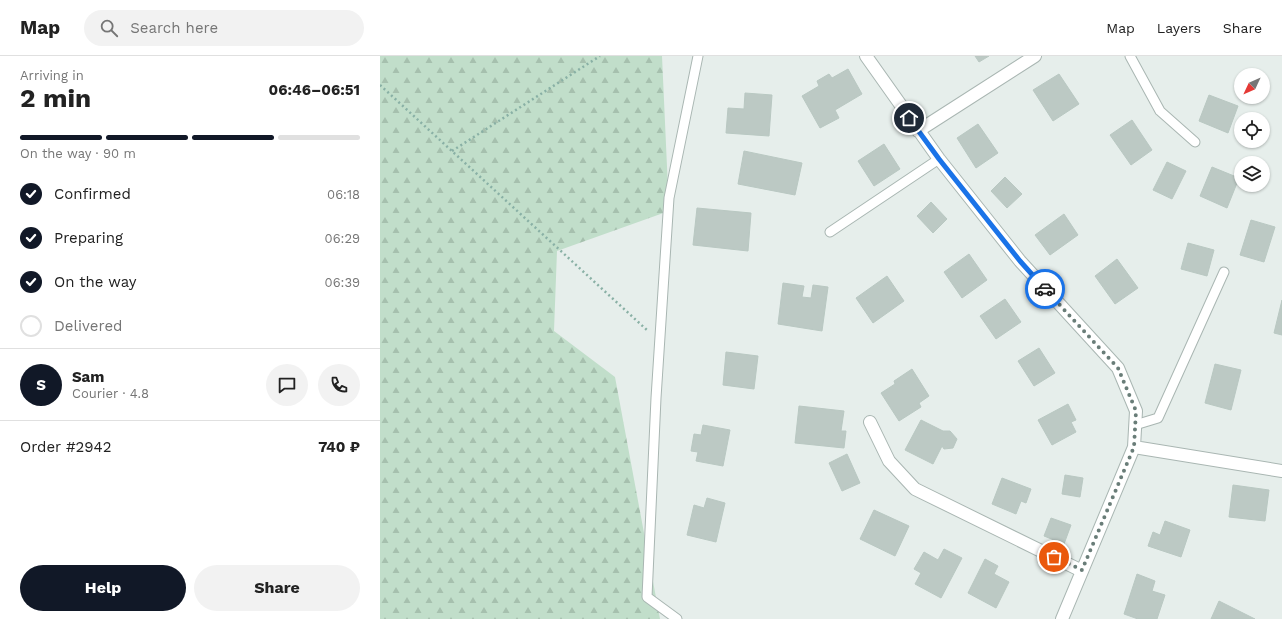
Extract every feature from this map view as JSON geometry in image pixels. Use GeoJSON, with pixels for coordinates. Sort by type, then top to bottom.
{"type":"FeatureCollection","features":[{"type":"Feature","properties":{"kind":"street"},"geometry":{"type":"LineString","coordinates":[[866,56],[939,159],[1020,261],[1118,368],[1136,411],[1134,447],[1062,619]]}},
{"type":"Feature","properties":{"kind":"street"},"geometry":{"type":"LineString","coordinates":[[918,131],[1035,56]]}},
{"type":"Feature","properties":{"kind":"street"},"geometry":{"type":"LineString","coordinates":[[870,422],[888,461],[915,489],[1082,570]]}},
{"type":"Feature","properties":{"kind":"street"},"geometry":{"type":"LineString","coordinates":[[1134,447],[1282,470]]}},
{"type":"Feature","properties":{"kind":"lane"},"geometry":{"type":"LineString","coordinates":[[677,619],[647,597],[669,198],[698,56]]}},
{"type":"Feature","properties":{"kind":"lane"},"geometry":{"type":"LineString","coordinates":[[1130,56],[1160,111],[1195,142]]}},
{"type":"Feature","properties":{"kind":"lane"},"geometry":{"type":"LineString","coordinates":[[830,232],[939,159]]}},
{"type":"Feature","properties":{"kind":"lane"},"geometry":{"type":"LineString","coordinates":[[1135,424],[1158,418],[1224,272]]}},
{"type":"Feature","properties":{"kind":"path"},"geometry":{"type":"LineString","coordinates":[[452,151],[600,56]]}},
{"type":"Feature","properties":{"kind":"path"},"geometry":{"type":"LineString","coordinates":[[380,85],[660,342]]}},
{"type":"Feature","properties":{"kind":"green space"},"geometry":{"type":"Polygon","coordinates":[[[380,56],[662,56],[669,211],[557,251],[554,331],[615,377],[660,619],[380,619],[380,56]]]}},
{"type":"Feature","properties":{"kind":"building"},"geometry":{"type":"Polygon","coordinates":[[[975,56],[989,56],[979,62],[975,56]]]}},
{"type":"Feature","properties":{"kind":"building"},"geometry":{"type":"Polygon","coordinates":[[[848,69],[862,94],[835,110],[839,118],[820,128],[802,96],[819,86],[817,81],[829,74],[832,78],[848,69]]]}},
{"type":"Feature","properties":{"kind":"building"},"geometry":{"type":"Polygon","coordinates":[[[1059,74],[1079,104],[1053,121],[1033,90],[1059,74]]]}},
{"type":"Feature","properties":{"kind":"building"},"geometry":{"type":"Polygon","coordinates":[[[745,93],[772,95],[769,136],[726,133],[728,108],[744,109],[745,93]]]}},
{"type":"Feature","properties":{"kind":"building"},"geometry":{"type":"Polygon","coordinates":[[[1209,95],[1238,106],[1236,112],[1234,112],[1234,117],[1228,133],[1199,121],[1209,95]]]}},
{"type":"Feature","properties":{"kind":"building"},"geometry":{"type":"Polygon","coordinates":[[[1132,120],[1152,150],[1131,165],[1110,135],[1132,120]]]}},
{"type":"Feature","properties":{"kind":"building"},"geometry":{"type":"Polygon","coordinates":[[[978,124],[998,153],[976,168],[957,138],[978,124]]]}},
{"type":"Feature","properties":{"kind":"building"},"geometry":{"type":"Polygon","coordinates":[[[884,144],[900,169],[874,186],[858,161],[884,144]]]}},
{"type":"Feature","properties":{"kind":"building"},"geometry":{"type":"Polygon","coordinates":[[[744,151],[802,163],[795,195],[738,184],[744,151]]]}},
{"type":"Feature","properties":{"kind":"building"},"geometry":{"type":"Polygon","coordinates":[[[1167,162],[1186,171],[1172,199],[1153,190],[1167,162]]]}},
{"type":"Feature","properties":{"kind":"building"},"geometry":{"type":"Polygon","coordinates":[[[1212,167],[1234,176],[1234,190],[1227,208],[1200,196],[1212,167]]]}},
{"type":"Feature","properties":{"kind":"building"},"geometry":{"type":"Polygon","coordinates":[[[1005,177],[1022,194],[1007,208],[991,191],[1005,177]]]}},
{"type":"Feature","properties":{"kind":"building"},"geometry":{"type":"Polygon","coordinates":[[[931,202],[947,219],[933,233],[917,216],[931,202]]]}},
{"type":"Feature","properties":{"kind":"building"},"geometry":{"type":"Polygon","coordinates":[[[697,208],[751,213],[748,251],[693,245],[697,208]]]}},
{"type":"Feature","properties":{"kind":"building"},"geometry":{"type":"Polygon","coordinates":[[[1064,214],[1078,235],[1050,255],[1035,235],[1064,214]]]}},
{"type":"Feature","properties":{"kind":"building"},"geometry":{"type":"Polygon","coordinates":[[[1251,220],[1275,227],[1264,262],[1240,255],[1251,220]]]}},
{"type":"Feature","properties":{"kind":"building"},"geometry":{"type":"Polygon","coordinates":[[[1188,243],[1214,250],[1207,276],[1181,269],[1188,243]]]}},
{"type":"Feature","properties":{"kind":"building"},"geometry":{"type":"Polygon","coordinates":[[[969,254],[987,280],[962,298],[944,272],[969,254]]]}},
{"type":"Feature","properties":{"kind":"building"},"geometry":{"type":"Polygon","coordinates":[[[1117,259],[1138,288],[1115,304],[1095,276],[1117,259]]]}},
{"type":"Feature","properties":{"kind":"building"},"geometry":{"type":"Polygon","coordinates":[[[887,276],[904,301],[873,323],[856,298],[887,276]]]}},
{"type":"Feature","properties":{"kind":"building"},"geometry":{"type":"Polygon","coordinates":[[[783,283],[804,286],[802,297],[811,298],[813,285],[828,287],[822,331],[778,324],[783,283]]]}},
{"type":"Feature","properties":{"kind":"building"},"geometry":{"type":"Polygon","coordinates":[[[1005,299],[1021,322],[996,339],[980,316],[1005,299]]]}},
{"type":"Feature","properties":{"kind":"building"},"geometry":{"type":"Polygon","coordinates":[[[1282,300],[1282,335],[1274,333],[1282,300]]]}},
{"type":"Feature","properties":{"kind":"building"},"geometry":{"type":"Polygon","coordinates":[[[1039,348],[1055,373],[1034,386],[1018,361],[1039,348]]]}},
{"type":"Feature","properties":{"kind":"building"},"geometry":{"type":"Polygon","coordinates":[[[726,352],[758,356],[754,389],[723,385],[726,352]]]}},
{"type":"Feature","properties":{"kind":"building"},"geometry":{"type":"Polygon","coordinates":[[[1215,364],[1241,370],[1231,410],[1205,403],[1215,364]]]}},
{"type":"Feature","properties":{"kind":"building"},"geometry":{"type":"Polygon","coordinates":[[[912,369],[929,396],[919,403],[921,407],[899,421],[881,393],[895,384],[894,381],[912,369]]]}},
{"type":"Feature","properties":{"kind":"building"},"geometry":{"type":"Polygon","coordinates":[[[1068,404],[1076,420],[1071,422],[1076,432],[1052,445],[1038,420],[1068,404]]]}},
{"type":"Feature","properties":{"kind":"building"},"geometry":{"type":"Polygon","coordinates":[[[799,406],[844,411],[841,431],[846,431],[844,448],[795,443],[799,406]]]}},
{"type":"Feature","properties":{"kind":"building"},"geometry":{"type":"Polygon","coordinates":[[[921,420],[943,431],[950,431],[957,439],[953,448],[944,449],[942,446],[933,464],[905,450],[921,420]]]}},
{"type":"Feature","properties":{"kind":"building"},"geometry":{"type":"Polygon","coordinates":[[[703,425],[730,430],[723,466],[696,461],[698,452],[691,451],[694,434],[701,435],[703,425]]]}},
{"type":"Feature","properties":{"kind":"building"},"geometry":{"type":"Polygon","coordinates":[[[847,454],[860,483],[842,491],[829,463],[847,454]]]}},
{"type":"Feature","properties":{"kind":"building"},"geometry":{"type":"Polygon","coordinates":[[[1065,475],[1083,478],[1080,497],[1062,494],[1065,475]]]}},
{"type":"Feature","properties":{"kind":"building"},"geometry":{"type":"Polygon","coordinates":[[[1002,478],[1031,489],[1026,503],[1021,501],[1016,514],[992,504],[1002,478]]]}},
{"type":"Feature","properties":{"kind":"building"},"geometry":{"type":"Polygon","coordinates":[[[1233,485],[1269,490],[1265,521],[1229,517],[1233,485]]]}},
{"type":"Feature","properties":{"kind":"building"},"geometry":{"type":"Polygon","coordinates":[[[707,498],[725,503],[716,542],[687,535],[694,505],[704,508],[707,498]]]}},
{"type":"Feature","properties":{"kind":"building"},"geometry":{"type":"Polygon","coordinates":[[[874,510],[909,526],[895,556],[860,539],[874,510]]]}},
{"type":"Feature","properties":{"kind":"building"},"geometry":{"type":"Polygon","coordinates":[[[1051,518],[1071,525],[1064,544],[1044,536],[1051,518]]]}},
{"type":"Feature","properties":{"kind":"building"},"geometry":{"type":"Polygon","coordinates":[[[1165,521],[1190,530],[1181,557],[1148,546],[1153,532],[1160,535],[1165,521]]]}},
{"type":"Feature","properties":{"kind":"building"},"geometry":{"type":"Polygon","coordinates":[[[944,549],[962,558],[941,598],[915,584],[921,573],[914,569],[924,552],[938,560],[944,549]]]}},
{"type":"Feature","properties":{"kind":"building"},"geometry":{"type":"Polygon","coordinates":[[[985,559],[998,566],[994,574],[1009,582],[996,608],[968,593],[985,559]]]}},
{"type":"Feature","properties":{"kind":"building"},"geometry":{"type":"Polygon","coordinates":[[[1137,574],[1155,581],[1152,591],[1165,595],[1157,619],[1138,619],[1124,614],[1137,574]]]}},
{"type":"Feature","properties":{"kind":"building"},"geometry":{"type":"Polygon","coordinates":[[[1219,601],[1255,619],[1211,619],[1219,601]]]}},
{"type":"Feature","properties":{"kind":"way so far"},"geometry":{"type":"LineString","coordinates":[[1045,289],[1118,368],[1136,411],[1134,447],[1082,570],[1054,557]]}},
{"type":"Feature","properties":{"kind":"route"},"geometry":{"type":"LineString","coordinates":[[909,118],[939,159],[1020,261],[1045,289]]}}]}
